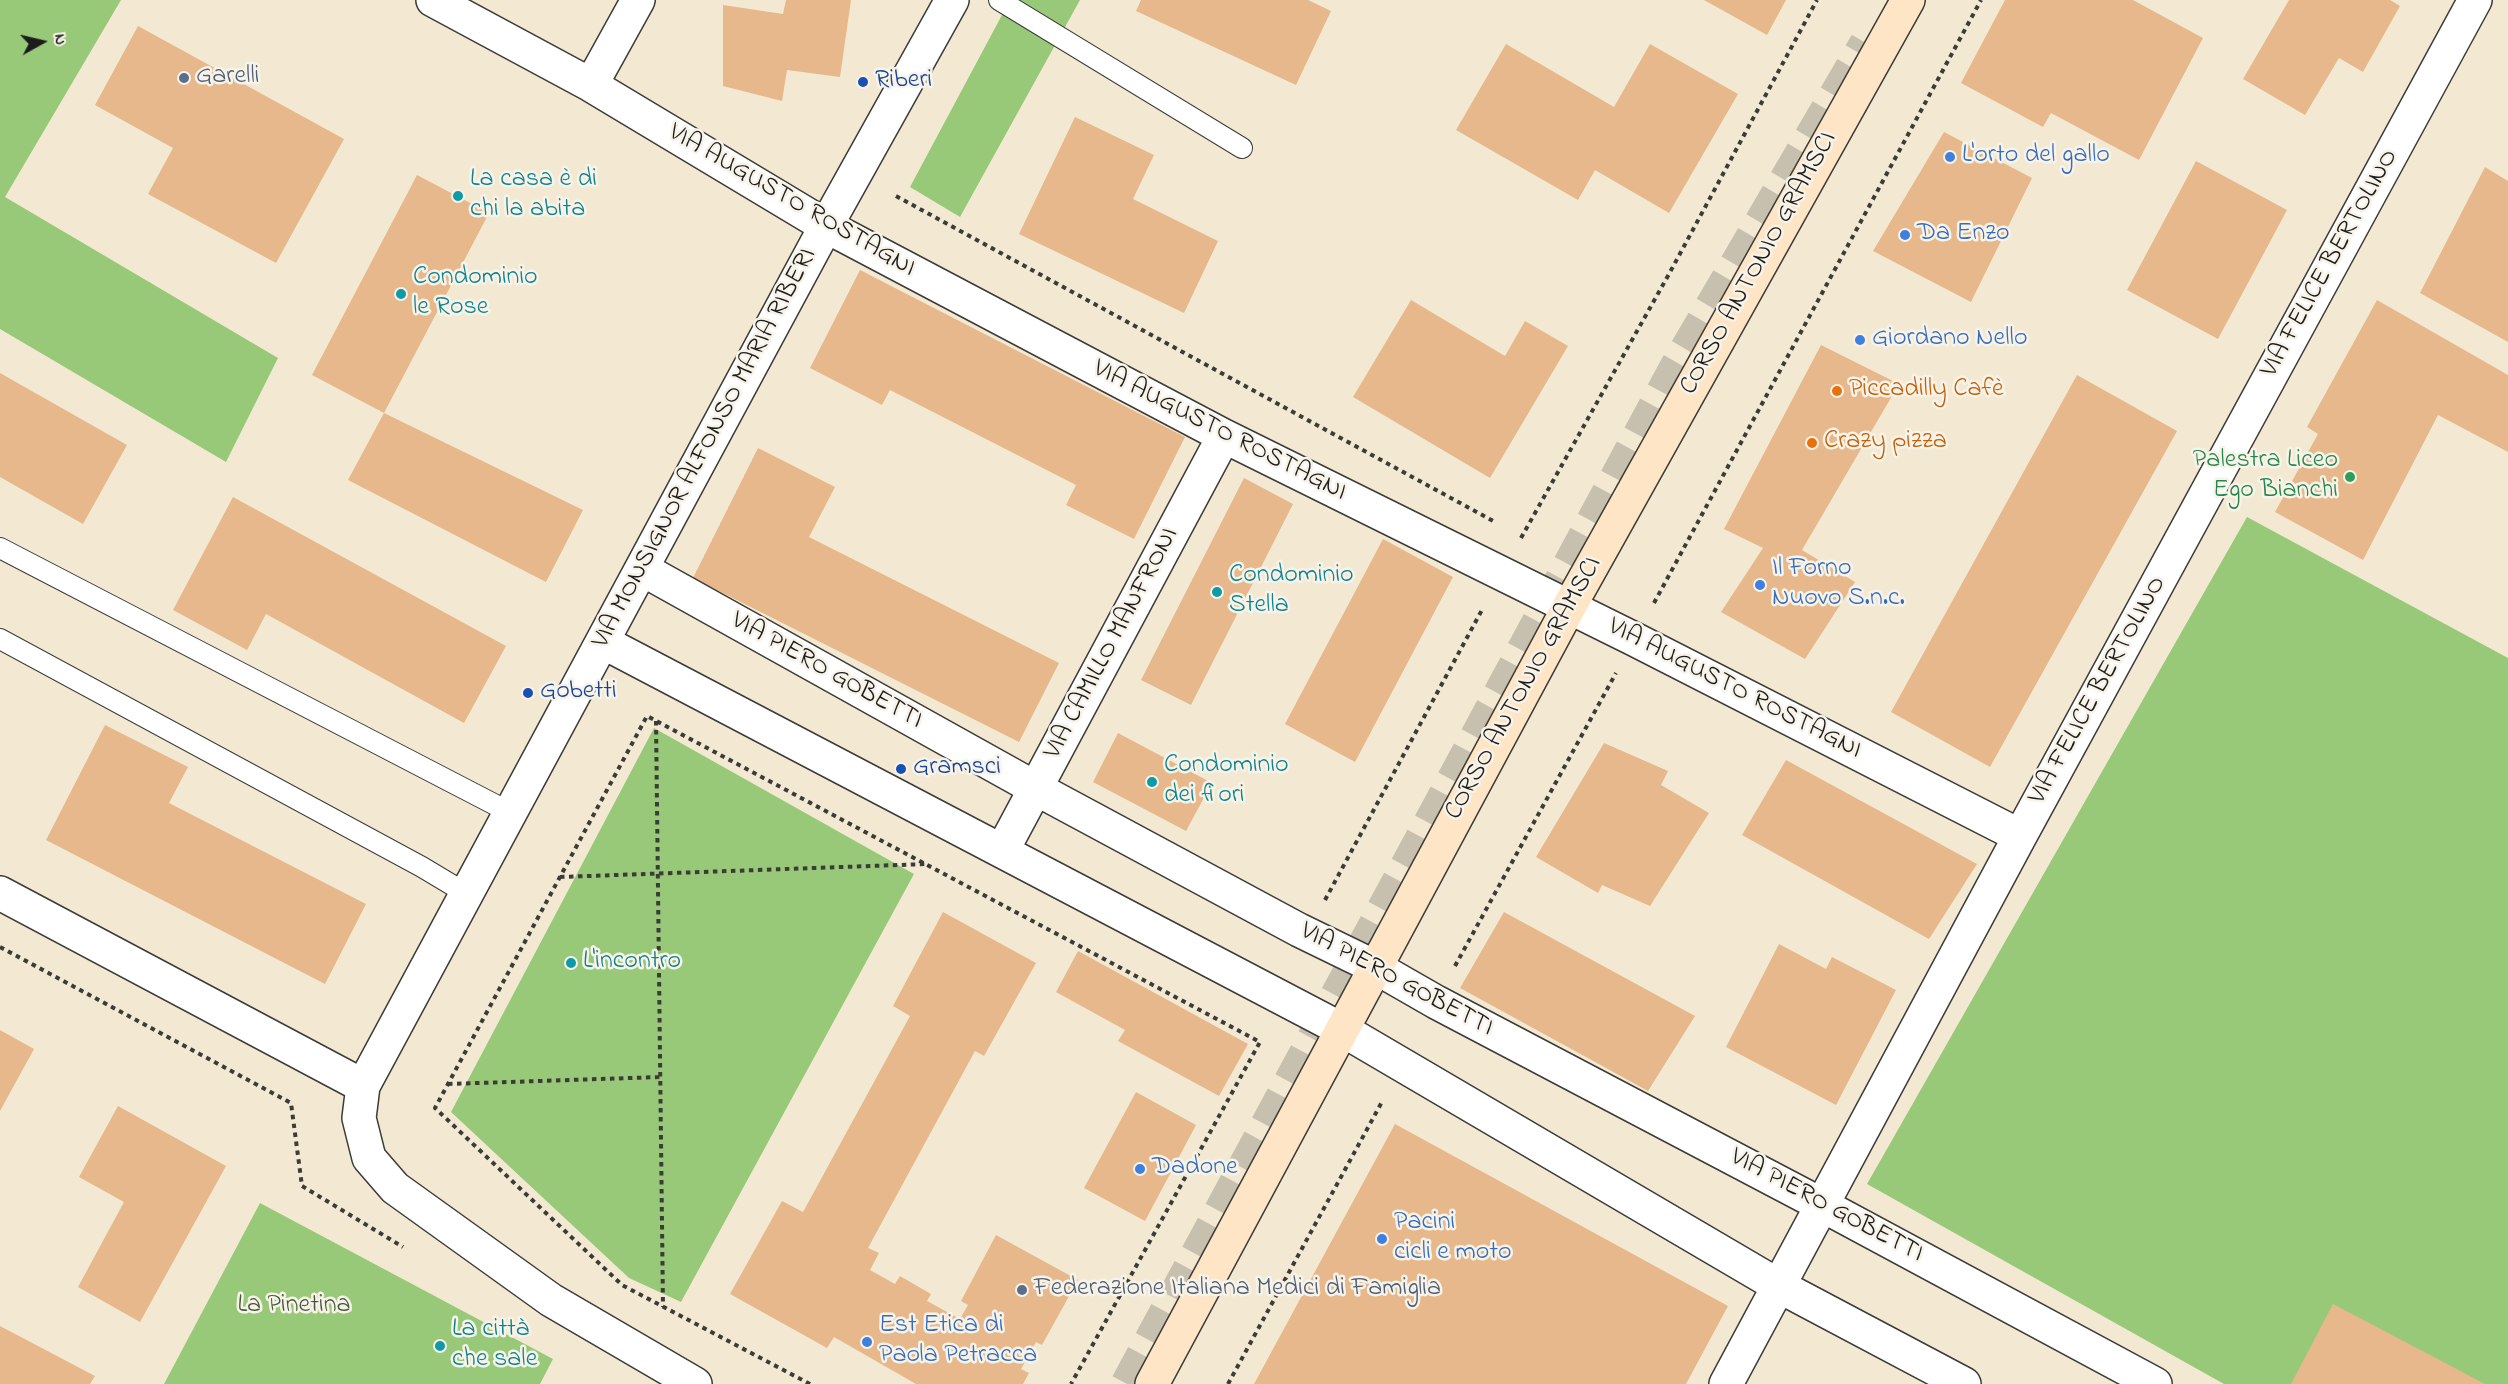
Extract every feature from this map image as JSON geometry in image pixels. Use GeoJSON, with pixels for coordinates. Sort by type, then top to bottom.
{"type":"FeatureCollection","features":[{"type":"Feature","properties":{"kind":"main road","name":"CORSO ANTONIO GRAMSCI"},"geometry":{"type":"LineString","coordinates":[[1152,1384],[1569,607],[1908,0]]}},
{"type":"Feature","properties":{"kind":"street","name":"VIA AUGUSTO ROSTAGNI"},"geometry":{"type":"LineString","coordinates":[[433,0],[591,85],[826,226],[1224,436],[1634,639],[2020,836]]}},
{"type":"Feature","properties":{"kind":"street"},"geometry":{"type":"LineString","coordinates":[[591,85],[638,0]]}},
{"type":"Feature","properties":{"kind":"street","name":"VIA MONSIGNOR ALFONSO MARIA RIBERI"},"geometry":{"type":"LineString","coordinates":[[695,1384],[551,1300],[395,1188],[369,1158],[359,1118],[363,1086],[826,226],[952,0]]}},
{"type":"Feature","properties":{"kind":"street","name":"VIA FELICE BERTOLINO"},"geometry":{"type":"LineString","coordinates":[[1726,1384],[2020,836],[2475,0]]}},
{"type":"Feature","properties":{"kind":"street","name":"VIA CAMILLO MANFRONI"},"geometry":{"type":"LineString","coordinates":[[1002,851],[1224,436]]}},
{"type":"Feature","properties":{"kind":"street","name":"VIA PIERO GOBETTI"},"geometry":{"type":"LineString","coordinates":[[642,569],[1035,788],[2155,1384]]}},
{"type":"Feature","properties":{"kind":"street"},"geometry":{"type":"LineString","coordinates":[[603,642],[1341,1029],[1779,1286],[1964,1384]]}},
{"type":"Feature","properties":{"kind":"street"},"geometry":{"type":"LineString","coordinates":[[0,893],[363,1086]]}},
{"type":"Feature","properties":{"kind":"lane"},"geometry":{"type":"LineString","coordinates":[[999,0],[1242,148]]}},
{"type":"Feature","properties":{"kind":"lane"},"geometry":{"type":"LineString","coordinates":[[0,548],[510,813]]}},
{"type":"Feature","properties":{"kind":"lane"},"geometry":{"type":"LineString","coordinates":[[0,639],[422,867],[467,894]]}},
{"type":"Feature","properties":{"kind":"path"},"geometry":{"type":"LineString","coordinates":[[1307,934],[1501,574],[1663,284],[1817,0]]}},
{"type":"Feature","properties":{"kind":"path"},"geometry":{"type":"LineString","coordinates":[[1436,1002],[1981,0]]}},
{"type":"Feature","properties":{"kind":"path"},"geometry":{"type":"LineString","coordinates":[[896,196],[1502,525]]}},
{"type":"Feature","properties":{"kind":"path"},"geometry":{"type":"LineString","coordinates":[[1512,531],[1522,537]]}},
{"type":"Feature","properties":{"kind":"path"},"geometry":{"type":"LineString","coordinates":[[810,1384],[622,1285],[435,1107],[647,716],[1260,1042],[1071,1384]]}},
{"type":"Feature","properties":{"kind":"path"},"geometry":{"type":"LineString","coordinates":[[657,721],[663,1307]]}},
{"type":"Feature","properties":{"kind":"path"},"geometry":{"type":"LineString","coordinates":[[560,877],[927,864]]}},
{"type":"Feature","properties":{"kind":"path"},"geometry":{"type":"LineString","coordinates":[[0,947],[291,1103],[302,1186],[412,1252]]}},
{"type":"Feature","properties":{"kind":"path"},"geometry":{"type":"LineString","coordinates":[[1251,1037],[1274,994]]}},
{"type":"Feature","properties":{"kind":"path"},"geometry":{"type":"LineString","coordinates":[[1228,1384],[1402,1065]]}},
{"type":"Feature","properties":{"kind":"path"},"geometry":{"type":"LineString","coordinates":[[447,1084],[661,1077]]}},
{"type":"Feature","properties":{"kind":"green space"},"geometry":{"type":"Polygon","coordinates":[[[0,0],[121,0],[5,197],[278,358],[226,462],[0,329],[0,0]]]}},
{"type":"Feature","properties":{"kind":"green space"},"geometry":{"type":"Polygon","coordinates":[[[1010,0],[1080,0],[960,217],[910,187],[1010,0]]]}},
{"type":"Feature","properties":{"kind":"green space"},"geometry":{"type":"Polygon","coordinates":[[[2247,517],[2508,658],[2508,1384],[2224,1384],[1867,1184],[2247,517]]]}},
{"type":"Feature","properties":{"kind":"green space"},"geometry":{"type":"Polygon","coordinates":[[[654,728],[914,874],[681,1302],[629,1278],[451,1112],[654,728]]]}},
{"type":"Feature","properties":{"kind":"green space","name":"La Pinetina"},"geometry":{"type":"Polygon","coordinates":[[[260,1203],[553,1359],[540,1384],[164,1384],[260,1203]]]}},
{"type":"Feature","properties":{"kind":"building"},"geometry":{"type":"Polygon","coordinates":[[[786,0],[851,0],[840,77],[787,70],[782,101],[723,86],[723,5],[783,14],[786,0]]]}},
{"type":"Feature","properties":{"kind":"building"},"geometry":{"type":"Polygon","coordinates":[[[1141,0],[1308,0],[1331,11],[1296,85],[1136,11],[1141,0]]]}},
{"type":"Feature","properties":{"kind":"building"},"geometry":{"type":"Polygon","coordinates":[[[1704,0],[1786,0],[1767,35],[1704,0]]]}},
{"type":"Feature","properties":{"kind":"building"},"geometry":{"type":"Polygon","coordinates":[[[2005,0],[2133,0],[2203,38],[2139,160],[2051,113],[2043,127],[1961,83],[2005,0]]]}},
{"type":"Feature","properties":{"kind":"building"},"geometry":{"type":"Polygon","coordinates":[[[2289,0],[2390,0],[2400,6],[2363,72],[2339,58],[2305,115],[2243,79],[2289,0]]]}},
{"type":"Feature","properties":{"kind":"building"},"geometry":{"type":"Polygon","coordinates":[[[138,26],[344,139],[276,263],[148,194],[173,148],[95,105],[138,26]]]}},
{"type":"Feature","properties":{"kind":"building"},"geometry":{"type":"Polygon","coordinates":[[[1506,44],[1614,107],[1650,44],[1738,94],[1669,213],[1595,170],[1578,200],[1456,130],[1506,44]]]}},
{"type":"Feature","properties":{"kind":"building"},"geometry":{"type":"Polygon","coordinates":[[[1075,117],[1154,155],[1133,199],[1218,241],[1184,313],[1019,234],[1075,117]]]}},
{"type":"Feature","properties":{"kind":"building"},"geometry":{"type":"Polygon","coordinates":[[[1944,132],[2032,178],[1971,302],[1873,251],[1944,132]]]}},
{"type":"Feature","properties":{"kind":"building"},"geometry":{"type":"Polygon","coordinates":[[[2196,161],[2287,210],[2218,339],[2127,290],[2196,161]]]}},
{"type":"Feature","properties":{"kind":"building"},"geometry":{"type":"Polygon","coordinates":[[[2485,167],[2508,181],[2508,342],[2420,293],[2485,167]]]}},
{"type":"Feature","properties":{"kind":"building","name":"Condominio le Rose"},"geometry":{"type":"Polygon","coordinates":[[[417,175],[489,213],[384,413],[312,375],[417,175]]]}},
{"type":"Feature","properties":{"kind":"building"},"geometry":{"type":"Polygon","coordinates":[[[860,270],[1185,437],[1134,539],[1066,505],[1076,485],[890,390],[882,405],[810,368],[860,270]]]}},
{"type":"Feature","properties":{"kind":"building"},"geometry":{"type":"Polygon","coordinates":[[[1411,300],[1505,356],[1525,321],[1568,346],[1490,478],[1353,397],[1411,300]]]}},
{"type":"Feature","properties":{"kind":"building"},"geometry":{"type":"Polygon","coordinates":[[[2377,300],[2508,375],[2508,452],[2438,415],[2363,560],[2275,512],[2318,434],[2307,427],[2377,300]]]}},
{"type":"Feature","properties":{"kind":"building"},"geometry":{"type":"Polygon","coordinates":[[[1821,345],[1899,384],[1802,550],[1855,582],[1805,659],[1721,612],[1763,548],[1724,529],[1821,345]]]}},
{"type":"Feature","properties":{"kind":"building"},"geometry":{"type":"Polygon","coordinates":[[[0,373],[127,445],[83,524],[0,477],[0,373]]]}},
{"type":"Feature","properties":{"kind":"building"},"geometry":{"type":"Polygon","coordinates":[[[2077,375],[2177,431],[1990,767],[1891,712],[2077,375]]]}},
{"type":"Feature","properties":{"kind":"building"},"geometry":{"type":"Polygon","coordinates":[[[384,413],[583,510],[546,582],[348,480],[384,413]]]}},
{"type":"Feature","properties":{"kind":"building"},"geometry":{"type":"Polygon","coordinates":[[[758,448],[835,487],[809,537],[1059,663],[1019,742],[693,578],[758,448]]]}},
{"type":"Feature","properties":{"kind":"building","name":"Condominio Stella"},"geometry":{"type":"Polygon","coordinates":[[[1244,478],[1293,504],[1191,705],[1141,680],[1244,478]]]}},
{"type":"Feature","properties":{"kind":"building"},"geometry":{"type":"Polygon","coordinates":[[[233,497],[506,646],[464,723],[266,614],[247,650],[173,610],[233,497]]]}},
{"type":"Feature","properties":{"kind":"building"},"geometry":{"type":"Polygon","coordinates":[[[1383,539],[1453,577],[1355,762],[1285,724],[1383,539]]]}},
{"type":"Feature","properties":{"kind":"building"},"geometry":{"type":"Polygon","coordinates":[[[105,725],[188,767],[169,803],[366,904],[325,984],[46,840],[105,725]]]}},
{"type":"Feature","properties":{"kind":"building","name":"Condominio dei fiori"},"geometry":{"type":"Polygon","coordinates":[[[1118,733],[1212,783],[1186,831],[1093,782],[1118,733]]]}},
{"type":"Feature","properties":{"kind":"building"},"geometry":{"type":"Polygon","coordinates":[[[1604,743],[1668,771],[1661,785],[1709,813],[1650,906],[1602,885],[1598,893],[1536,857],[1604,743]]]}},
{"type":"Feature","properties":{"kind":"building"},"geometry":{"type":"Polygon","coordinates":[[[1786,760],[1977,864],[1929,939],[1742,835],[1786,760]]]}},
{"type":"Feature","properties":{"kind":"building"},"geometry":{"type":"Polygon","coordinates":[[[943,912],[1036,963],[984,1056],[975,1051],[868,1248],[879,1253],[870,1270],[895,1284],[900,1276],[931,1294],[927,1301],[960,1319],[968,1305],[961,1301],[996,1235],[1078,1280],[1042,1345],[1036,1342],[1021,1369],[1029,1373],[1023,1384],[916,1384],[834,1337],[827,1348],[730,1294],[782,1201],[803,1212],[910,1016],[893,1006],[943,912]]]}},
{"type":"Feature","properties":{"kind":"building"},"geometry":{"type":"Polygon","coordinates":[[[1504,912],[1695,1016],[1648,1091],[1460,988],[1504,912]]]}},
{"type":"Feature","properties":{"kind":"building"},"geometry":{"type":"Polygon","coordinates":[[[1779,944],[1826,969],[1832,957],[1896,990],[1836,1105],[1726,1047],[1779,944]]]}},
{"type":"Feature","properties":{"kind":"building"},"geometry":{"type":"Polygon","coordinates":[[[1078,951],[1248,1044],[1219,1096],[1118,1041],[1125,1030],[1056,992],[1078,951]]]}},
{"type":"Feature","properties":{"kind":"building"},"geometry":{"type":"Polygon","coordinates":[[[0,1030],[34,1049],[0,1111],[0,1030]]]}},
{"type":"Feature","properties":{"kind":"building"},"geometry":{"type":"Polygon","coordinates":[[[1136,1092],[1196,1125],[1145,1221],[1084,1188],[1136,1092]]]}},
{"type":"Feature","properties":{"kind":"building"},"geometry":{"type":"Polygon","coordinates":[[[118,1106],[226,1166],[140,1322],[78,1287],[124,1202],[79,1177],[118,1106]]]}},
{"type":"Feature","properties":{"kind":"building"},"geometry":{"type":"Polygon","coordinates":[[[1395,1124],[1728,1306],[1686,1384],[1254,1384],[1395,1124]]]}},
{"type":"Feature","properties":{"kind":"building"},"geometry":{"type":"Polygon","coordinates":[[[2333,1304],[2485,1384],[2291,1384],[2333,1304]]]}},
{"type":"Feature","properties":{"kind":"building"},"geometry":{"type":"Polygon","coordinates":[[[0,1326],[95,1376],[90,1384],[0,1384],[0,1326]]]}},
{"type":"Feature","properties":{"kind":"tunnel"},"geometry":{"type":"LineString","coordinates":[[1127,1384],[1677,365],[1866,43]]}},
{"type":"Feature","properties":{"kind":"place","name":"Garelli"},"geometry":{"type":"Point","coordinates":[184,78]}},
{"type":"Feature","properties":{"kind":"place","name":"Riberi"},"geometry":{"type":"Point","coordinates":[863,82]}},
{"type":"Feature","properties":{"kind":"place","name":"L'orto del gallo"},"geometry":{"type":"Point","coordinates":[1950,157]}},
{"type":"Feature","properties":{"kind":"place","name":"La casa è di chi la abita"},"geometry":{"type":"Point","coordinates":[458,196]}},
{"type":"Feature","properties":{"kind":"place","name":"Da Enzo"},"geometry":{"type":"Point","coordinates":[1905,235]}},
{"type":"Feature","properties":{"kind":"place","name":"Condominio le Rose"},"geometry":{"type":"Point","coordinates":[401,294]}},
{"type":"Feature","properties":{"kind":"place","name":"Giordano Nello"},"geometry":{"type":"Point","coordinates":[1860,340]}},
{"type":"Feature","properties":{"kind":"place","name":"Piccadilly Cafè"},"geometry":{"type":"Point","coordinates":[1837,391]}},
{"type":"Feature","properties":{"kind":"place","name":"Crazy pizza"},"geometry":{"type":"Point","coordinates":[1812,443]}},
{"type":"Feature","properties":{"kind":"place","name":"Palestra Liceo Ego Bianchi"},"geometry":{"type":"Point","coordinates":[2350,477]}},
{"type":"Feature","properties":{"kind":"place","name":"Il Forno Nuovo S.n.c."},"geometry":{"type":"Point","coordinates":[1760,585]}},
{"type":"Feature","properties":{"kind":"place","name":"Condominio Stella"},"geometry":{"type":"Point","coordinates":[1217,592]}},
{"type":"Feature","properties":{"kind":"place","name":"Gobetti"},"geometry":{"type":"Point","coordinates":[528,693]}},
{"type":"Feature","properties":{"kind":"place","name":"Gramsci"},"geometry":{"type":"Point","coordinates":[901,769]}},
{"type":"Feature","properties":{"kind":"place","name":"Condominio dei fiori"},"geometry":{"type":"Point","coordinates":[1152,782]}},
{"type":"Feature","properties":{"kind":"place","name":"L'incontro"},"geometry":{"type":"Point","coordinates":[571,963]}},
{"type":"Feature","properties":{"kind":"place","name":"Dadone"},"geometry":{"type":"Point","coordinates":[1140,1169]}},
{"type":"Feature","properties":{"kind":"place","name":"Pacini cicli e moto"},"geometry":{"type":"Point","coordinates":[1382,1239]}},
{"type":"Feature","properties":{"kind":"place","name":"Federazione Italiana Medici di Famiglia"},"geometry":{"type":"Point","coordinates":[1022,1290]}},
{"type":"Feature","properties":{"kind":"place","name":"Est Etica di Paola Petracca"},"geometry":{"type":"Point","coordinates":[867,1342]}},
{"type":"Feature","properties":{"kind":"place","name":"La città che sale"},"geometry":{"type":"Point","coordinates":[440,1346]}}]}
